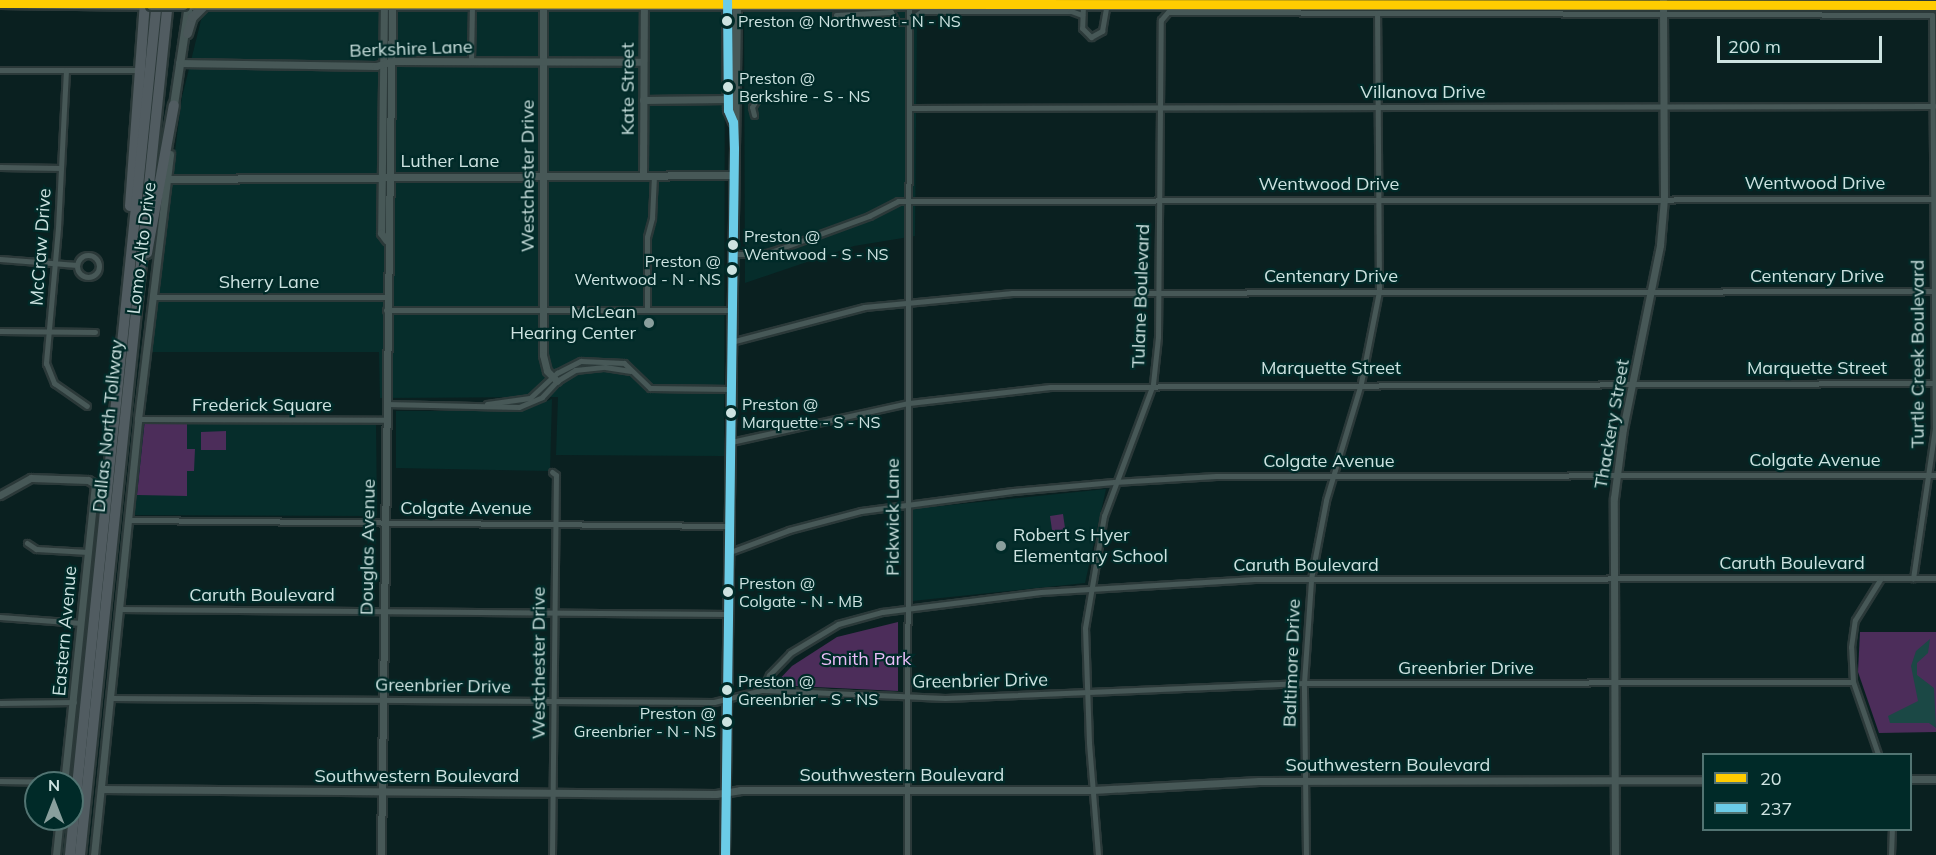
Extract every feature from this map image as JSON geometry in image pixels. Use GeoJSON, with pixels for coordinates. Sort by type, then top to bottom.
{"type":"FeatureCollection","features":[{"type":"Feature","properties":{"kind":"highway","name":"Dallas North Tollway"},"geometry":{"type":"LineString","coordinates":[[80,855],[168,0]]}},
{"type":"Feature","properties":{"kind":"highway","name":"Dallas North Tollway"},"geometry":{"type":"LineString","coordinates":[[70,855],[130,255],[130,167],[150,2]]}},
{"type":"Feature","properties":{"kind":"highway"},"geometry":{"type":"LineString","coordinates":[[138,282],[148,251],[174,105]]}},
{"type":"Feature","properties":{"kind":"main road"},"geometry":{"type":"LineString","coordinates":[[0,3],[150,2],[204,5],[544,1],[1936,5]]}},
{"type":"Feature","properties":{"kind":"main road"},"geometry":{"type":"LineString","coordinates":[[725,855],[731,526],[732,2]]}},
{"type":"Feature","properties":{"kind":"main road","name":"Lomo Alto Drive"},"geometry":{"type":"LineString","coordinates":[[174,105],[179,63],[186,33],[187,3]]}},
{"type":"Feature","properties":{"kind":"main road"},"geometry":{"type":"LineString","coordinates":[[186,33],[192,17],[204,5]]}},
{"type":"Feature","properties":{"kind":"street","name":"Westchester Drive"},"geometry":{"type":"LineString","coordinates":[[544,1],[542,61],[544,364],[555,379]]}},
{"type":"Feature","properties":{"kind":"street","name":"Douglas Avenue"},"geometry":{"type":"LineString","coordinates":[[386,240],[392,233],[393,61],[388,2]]}},
{"type":"Feature","properties":{"kind":"street","name":"Douglas Avenue"},"geometry":{"type":"LineString","coordinates":[[381,855],[387,297],[386,240],[381,233],[381,178],[382,66],[388,2]]}},
{"type":"Feature","properties":{"kind":"street","name":"Pickwick Lane"},"geometry":{"type":"LineString","coordinates":[[907,855],[909,2]]}},
{"type":"Feature","properties":{"kind":"street"},"geometry":{"type":"LineString","coordinates":[[1084,2],[1082,15],[1085,34],[1098,35],[1107,4]]}},
{"type":"Feature","properties":{"kind":"street"},"geometry":{"type":"LineString","coordinates":[[471,61],[472,3]]}},
{"type":"Feature","properties":{"kind":"street","name":"Kate Street"},"geometry":{"type":"LineString","coordinates":[[643,176],[644,3]]}},
{"type":"Feature","properties":{"kind":"street"},"geometry":{"type":"LineString","coordinates":[[1377,13],[1663,6]]}},
{"type":"Feature","properties":{"kind":"street","name":"Turtle Creek Boulevard"},"geometry":{"type":"LineString","coordinates":[[1663,6],[1932,15],[1936,383],[1933,475],[1913,578]]}},
{"type":"Feature","properties":{"kind":"street","name":"Thackery Street"},"geometry":{"type":"LineString","coordinates":[[1615,855],[1612,579],[1617,475],[1632,383],[1653,291],[1664,198],[1663,6]]}},
{"type":"Feature","properties":{"kind":"street"},"geometry":{"type":"LineString","coordinates":[[836,15],[887,12],[893,14],[896,22],[909,21],[922,11],[1071,11],[1082,15]]}},
{"type":"Feature","properties":{"kind":"street","name":"Tulane Boulevard"},"geometry":{"type":"LineString","coordinates":[[1098,855],[1084,645],[1089,588],[1114,482],[1153,384],[1159,292],[1163,15],[1377,13]]}},
{"type":"Feature","properties":{"kind":"street","name":"Baltimore Drive"},"geometry":{"type":"LineString","coordinates":[[1306,855],[1304,683],[1311,579],[1332,476],[1361,383],[1379,291],[1377,13]]}},
{"type":"Feature","properties":{"kind":"street","name":"Berkshire Lane"},"geometry":{"type":"LineString","coordinates":[[179,63],[382,66],[393,61],[643,62]]}},
{"type":"Feature","properties":{"kind":"street"},"geometry":{"type":"LineString","coordinates":[[0,70],[134,70]]}},
{"type":"Feature","properties":{"kind":"street","name":"McCraw Drive"},"geometry":{"type":"LineString","coordinates":[[66,70],[48,374],[64,391],[87,406]]}},
{"type":"Feature","properties":{"kind":"street"},"geometry":{"type":"LineString","coordinates":[[643,100],[732,99]]}},
{"type":"Feature","properties":{"kind":"street"},"geometry":{"type":"LineString","coordinates":[[754,115],[752,104],[757,99]]}},
{"type":"Feature","properties":{"kind":"street"},"geometry":{"type":"LineString","coordinates":[[717,100],[732,115]]}},
{"type":"Feature","properties":{"kind":"street"},"geometry":{"type":"LineString","coordinates":[[382,104],[392,104]]}},
{"type":"Feature","properties":{"kind":"street","name":"Lomo Alto Drive"},"geometry":{"type":"LineString","coordinates":[[94,855],[138,418],[174,105]]}},
{"type":"Feature","properties":{"kind":"street","name":"Villanova Drive"},"geometry":{"type":"LineString","coordinates":[[909,108],[1934,106]]}},
{"type":"Feature","properties":{"kind":"street"},"geometry":{"type":"LineString","coordinates":[[382,117],[392,117]]}},
{"type":"Feature","properties":{"kind":"street"},"geometry":{"type":"LineString","coordinates":[[0,167],[61,168]]}},
{"type":"Feature","properties":{"kind":"street","name":"Luther Lane"},"geometry":{"type":"LineString","coordinates":[[167,179],[733,175]]}},
{"type":"Feature","properties":{"kind":"street"},"geometry":{"type":"LineString","coordinates":[[647,310],[648,237],[652,218],[654,176]]}},
{"type":"Feature","properties":{"kind":"street","name":"Wentwood Drive"},"geometry":{"type":"LineString","coordinates":[[733,254],[764,254],[869,216],[890,202],[909,200],[1935,198]]}},
{"type":"Feature","properties":{"kind":"street"},"geometry":{"type":"LineString","coordinates":[[85,254],[94,255],[96,273],[82,277],[77,265],[85,254]]}},
{"type":"Feature","properties":{"kind":"street"},"geometry":{"type":"LineString","coordinates":[[0,259],[77,265]]}},
{"type":"Feature","properties":{"kind":"street","name":"Centenary Drive"},"geometry":{"type":"LineString","coordinates":[[731,342],[824,314],[910,301],[1012,292],[1935,291]]}},
{"type":"Feature","properties":{"kind":"street","name":"Sherry Lane"},"geometry":{"type":"LineString","coordinates":[[152,297],[387,297]]}},
{"type":"Feature","properties":{"kind":"street"},"geometry":{"type":"LineString","coordinates":[[386,310],[732,310]]}},
{"type":"Feature","properties":{"kind":"street"},"geometry":{"type":"LineString","coordinates":[[0,331],[95,332]]}},
{"type":"Feature","properties":{"kind":"street"},"geometry":{"type":"LineString","coordinates":[[386,404],[527,405],[548,393],[555,379],[574,367],[631,371],[644,386],[658,389],[731,389]]}},
{"type":"Feature","properties":{"kind":"street","name":"Marquette Street"},"geometry":{"type":"LineString","coordinates":[[731,442],[909,403],[1012,390],[1153,384],[1936,383]]}},
{"type":"Feature","properties":{"kind":"street","name":"Frederick Square"},"geometry":{"type":"LineString","coordinates":[[138,418],[385,420]]}},
{"type":"Feature","properties":{"kind":"street","name":"Westchester Drive"},"geometry":{"type":"LineString","coordinates":[[552,472],[556,475],[552,855]]}},
{"type":"Feature","properties":{"kind":"street","name":"Colgate Avenue"},"geometry":{"type":"LineString","coordinates":[[730,552],[821,520],[908,504],[1114,482],[1332,476],[1933,475]]}},
{"type":"Feature","properties":{"kind":"street","name":"Eastern Avenue"},"geometry":{"type":"LineString","coordinates":[[0,495],[31,478],[93,481],[74,702],[65,771]]}},
{"type":"Feature","properties":{"kind":"street","name":"Colgate Avenue"},"geometry":{"type":"LineString","coordinates":[[129,520],[731,526]]}},
{"type":"Feature","properties":{"kind":"street"},"geometry":{"type":"LineString","coordinates":[[27,543],[36,549],[88,552]]}},
{"type":"Feature","properties":{"kind":"street"},"geometry":{"type":"LineString","coordinates":[[1878,753],[1853,682],[1852,632],[1860,610],[1881,578],[1936,578]]}},
{"type":"Feature","properties":{"kind":"street","name":"Caruth Boulevard"},"geometry":{"type":"LineString","coordinates":[[762,690],[778,664],[820,633],[860,617],[908,608],[1089,588],[1311,579],[1881,578]]}},
{"type":"Feature","properties":{"kind":"street","name":"Caruth Boulevard"},"geometry":{"type":"LineString","coordinates":[[120,609],[729,614]]}},
{"type":"Feature","properties":{"kind":"street"},"geometry":{"type":"LineString","coordinates":[[0,617],[81,623]]}},
{"type":"Feature","properties":{"kind":"street","name":"Greenbrier Drive"},"geometry":{"type":"LineString","coordinates":[[110,698],[714,702],[762,690],[907,698],[1304,683],[1853,682]]}},
{"type":"Feature","properties":{"kind":"street"},"geometry":{"type":"LineString","coordinates":[[0,703],[74,702]]}},
{"type":"Feature","properties":{"kind":"street"},"geometry":{"type":"LineString","coordinates":[[1912,779],[1936,779]]}},
{"type":"Feature","properties":{"kind":"street","name":"Southwestern Boulevard"},"geometry":{"type":"LineString","coordinates":[[101,789],[553,792],[1093,790],[1306,781],[1702,780]]}},
{"type":"Feature","properties":{"kind":"street"},"geometry":{"type":"LineString","coordinates":[[0,781],[24,781]]}},
{"type":"Feature","properties":{"kind":"street"},"geometry":{"type":"LineString","coordinates":[[56,855],[59,831]]}},
{"type":"Feature","properties":{"kind":"street"},"geometry":{"type":"LineString","coordinates":[[1891,855],[1892,831]]}},
{"type":"Feature","properties":{"kind":"shaded area"},"geometry":{"type":"Polygon","coordinates":[[[461,8],[725,9],[724,456],[556,455],[558,397],[380,398],[379,352],[149,352],[182,97],[203,12],[461,8]]]}},
{"type":"Feature","properties":{"kind":"shaded area"},"geometry":{"type":"Polygon","coordinates":[[[744,10],[917,11],[915,236],[854,246],[745,283],[744,10]]]}},
{"type":"Feature","properties":{"kind":"shaded area"},"geometry":{"type":"Polygon","coordinates":[[[552,399],[550,471],[396,468],[396,411],[522,411],[552,399]]]}},
{"type":"Feature","properties":{"kind":"shaded area"},"geometry":{"type":"Polygon","coordinates":[[[142,420],[376,425],[377,516],[134,515],[142,420]]]}},
{"type":"Feature","properties":{"kind":"shaded area","name":"Robert S Hyer Elementary School"},"geometry":{"type":"Polygon","coordinates":[[[1106,489],[1085,583],[912,601],[912,509],[1106,489]]]}},
{"type":"Feature","properties":{"kind":"shaded area"},"geometry":{"type":"Polygon","coordinates":[[[1930,639],[1928,653],[1917,663],[1917,675],[1934,688],[1936,728],[1929,723],[1890,723],[1888,716],[1918,701],[1911,666],[1916,651],[1930,639]]]}},
{"type":"Feature","properties":{"kind":"green space"},"geometry":{"type":"Polygon","coordinates":[[[145,419],[187,421],[187,449],[195,449],[194,471],[187,471],[187,496],[137,495],[145,419]]]}},
{"type":"Feature","properties":{"kind":"green space"},"geometry":{"type":"Polygon","coordinates":[[[226,431],[226,450],[201,450],[201,432],[226,431]]]}},
{"type":"Feature","properties":{"kind":"green space"},"geometry":{"type":"Polygon","coordinates":[[[1063,514],[1066,535],[1053,537],[1050,516],[1063,514]]]}},
{"type":"Feature","properties":{"kind":"green space","name":"Smith Park"},"geometry":{"type":"Polygon","coordinates":[[[898,622],[898,691],[774,685],[792,666],[837,637],[898,622]]]}},
{"type":"Feature","properties":{"kind":"green space"},"geometry":{"type":"Polygon","coordinates":[[[1860,632],[1936,632],[1936,732],[1879,733],[1858,672],[1860,632]]]}},
{"type":"Feature","properties":{"kind":"transit line","name":"237"},"geometry":{"type":"LineString","coordinates":[[725,855],[734,148],[733,122],[728,110],[727,0]]}},
{"type":"Feature","properties":{"kind":"transit line","name":"20"},"geometry":{"type":"LineString","coordinates":[[0,3],[1936,5]]}},
{"type":"Feature","properties":{"kind":"place","name":"Preston @ Northwest - N - NS"},"geometry":{"type":"Point","coordinates":[727,21]}},
{"type":"Feature","properties":{"kind":"place","name":"Preston @ Berkshire - S - NS"},"geometry":{"type":"Point","coordinates":[728,87]}},
{"type":"Feature","properties":{"kind":"place","name":"Preston @ Wentwood - S - NS"},"geometry":{"type":"Point","coordinates":[733,245]}},
{"type":"Feature","properties":{"kind":"place","name":"Preston @ Wentwood - N - NS"},"geometry":{"type":"Point","coordinates":[732,270]}},
{"type":"Feature","properties":{"kind":"place","name":"McLean Hearing Center"},"geometry":{"type":"Point","coordinates":[649,323]}},
{"type":"Feature","properties":{"kind":"place","name":"Preston @ Marquette - S - NS"},"geometry":{"type":"Point","coordinates":[731,413]}},
{"type":"Feature","properties":{"kind":"place","name":"Robert S Hyer Elementary School"},"geometry":{"type":"Point","coordinates":[1001,546]}},
{"type":"Feature","properties":{"kind":"place","name":"Preston @ Colgate - N - MB"},"geometry":{"type":"Point","coordinates":[728,592]}},
{"type":"Feature","properties":{"kind":"place","name":"Preston @ Greenbrier - S - NS"},"geometry":{"type":"Point","coordinates":[727,690]}},
{"type":"Feature","properties":{"kind":"place","name":"Preston @ Greenbrier - N - NS"},"geometry":{"type":"Point","coordinates":[727,722]}}]}
